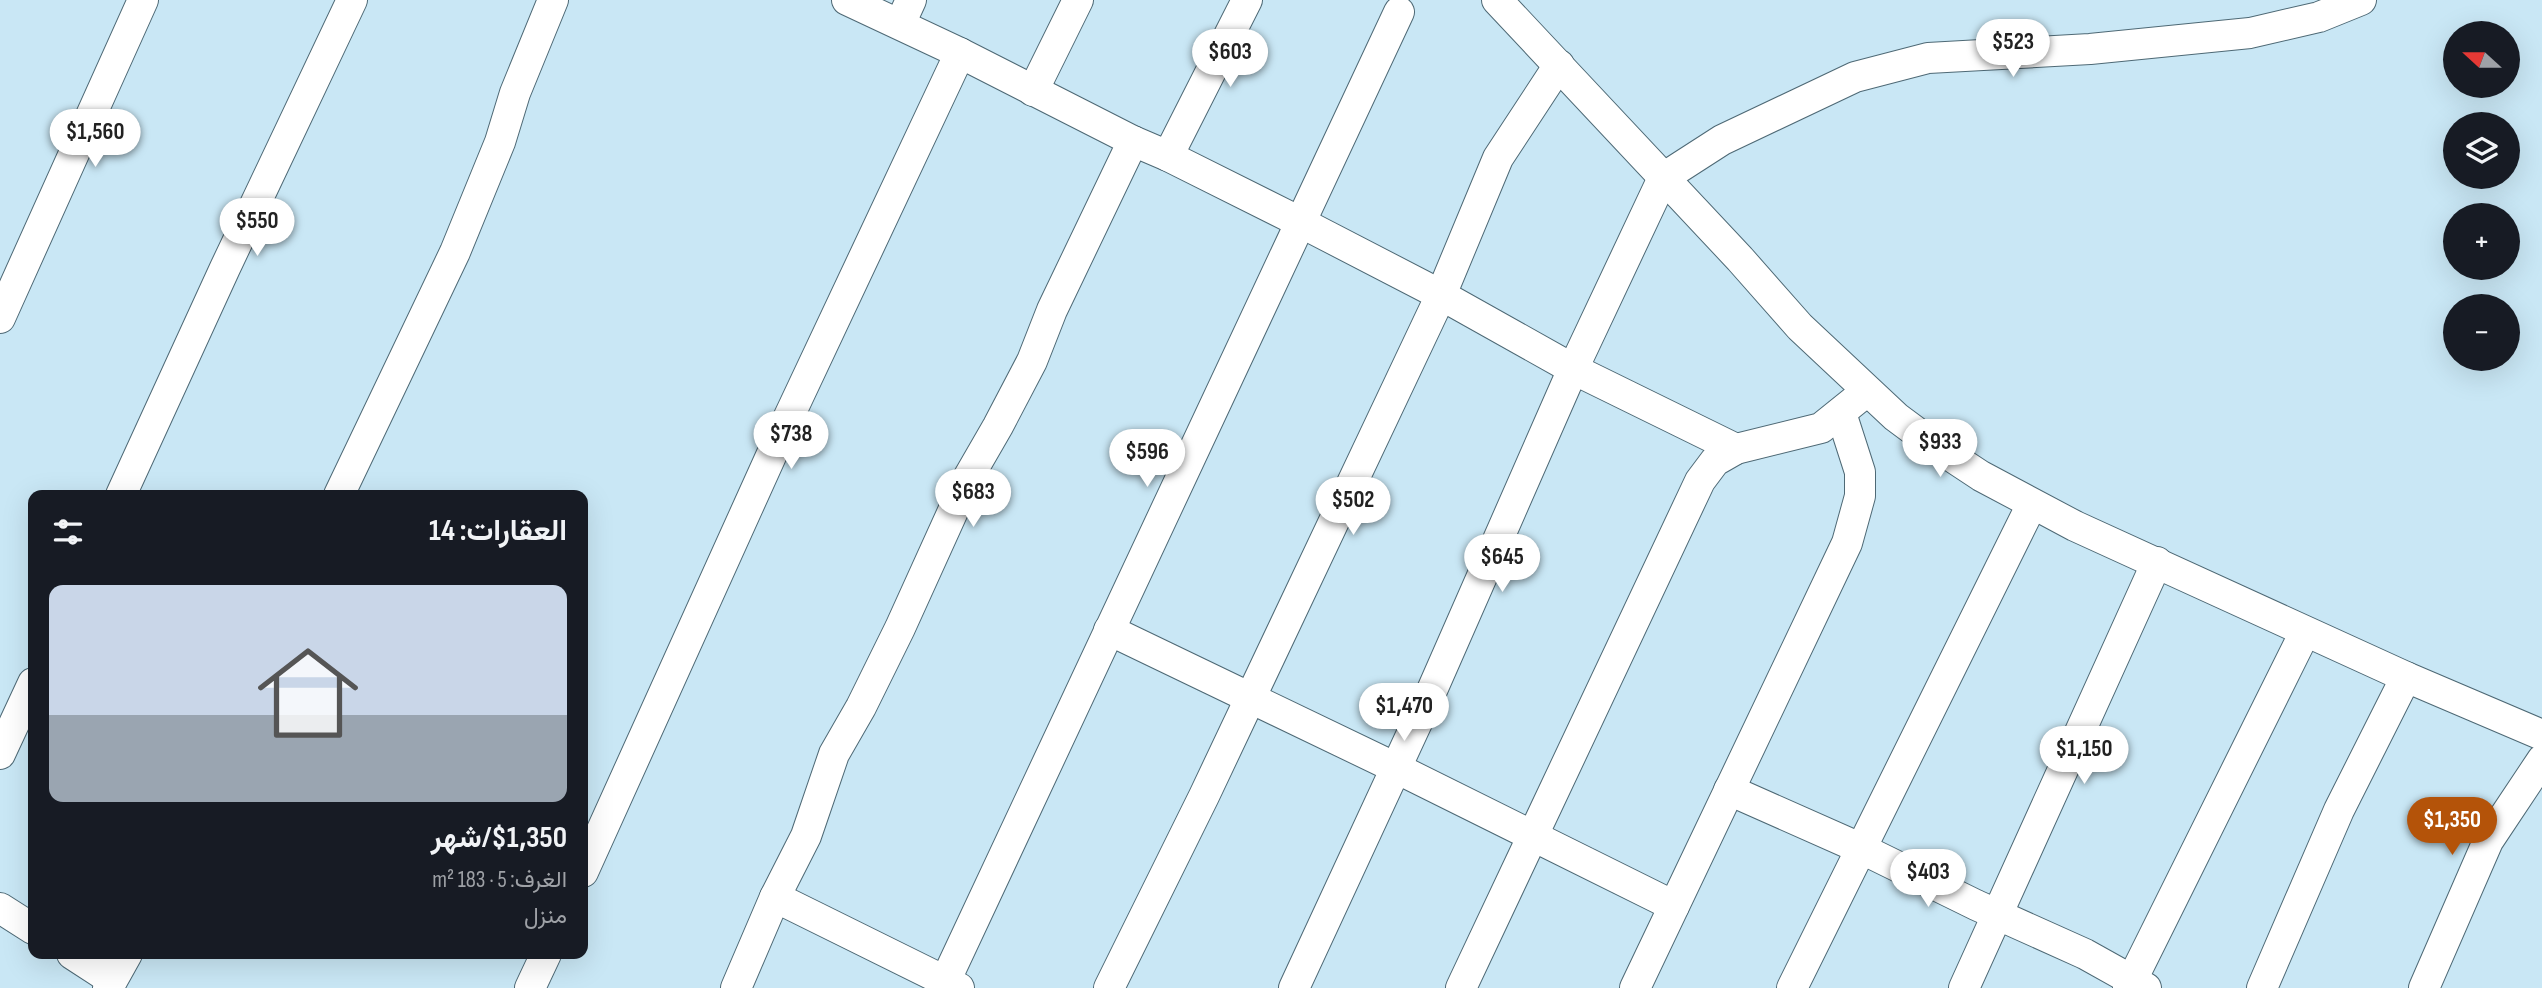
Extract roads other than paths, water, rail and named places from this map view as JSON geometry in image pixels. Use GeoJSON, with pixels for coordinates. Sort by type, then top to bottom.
{"type":"FeatureCollection","features":[{"type":"Feature","properties":{"kind":"street"},"geometry":{"type":"LineString","coordinates":[[0,318],[143,0]]}},
{"type":"Feature","properties":{"kind":"street"},"geometry":{"type":"LineString","coordinates":[[123,490],[230,256],[352,0]]}},
{"type":"Feature","properties":{"kind":"street"},"geometry":{"type":"LineString","coordinates":[[341,490],[455,252],[553,0]]}},
{"type":"Feature","properties":{"kind":"street"},"geometry":{"type":"LineString","coordinates":[[847,0],[905,12],[960,53],[1300,222],[1441,295],[1573,369],[1735,449]]}},
{"type":"Feature","properties":{"kind":"street"},"geometry":{"type":"LineString","coordinates":[[1033,91],[1078,0]]}},
{"type":"Feature","properties":{"kind":"street"},"geometry":{"type":"LineString","coordinates":[[1168,156],[1247,0]]}},
{"type":"Feature","properties":{"kind":"street"},"geometry":{"type":"LineString","coordinates":[[1497,0],[1800,327],[1896,417],[1931,443],[1981,476],[2032,504],[2305,632],[2542,735]]}},
{"type":"Feature","properties":{"kind":"street"},"geometry":{"type":"LineString","coordinates":[[1294,988],[1396,768],[1573,369],[1663,178],[1722,140],[1855,77],[1927,58],[2090,49],[2250,33],[2319,17],[2361,0]]}},
{"type":"Feature","properties":{"kind":"street"},"geometry":{"type":"LineString","coordinates":[[775,897],[949,985],[1110,630],[1399,12]]}},
{"type":"Feature","properties":{"kind":"street"},"geometry":{"type":"LineString","coordinates":[[588,861],[785,425],[960,53]]}},
{"type":"Feature","properties":{"kind":"street"},"geometry":{"type":"LineString","coordinates":[[1109,988],[1441,295],[1498,158],[1559,65]]}},
{"type":"Feature","properties":{"kind":"street"},"geometry":{"type":"LineString","coordinates":[[736,988],[775,897],[806,836],[834,754],[861,707],[900,628],[968,478],[1032,361],[1052,310],[1133,141]]}},
{"type":"Feature","properties":{"kind":"street"},"geometry":{"type":"LineString","coordinates":[[1461,988],[1700,481],[1715,461],[1735,449],[1821,428],[1867,391]]}},
{"type":"Feature","properties":{"kind":"street"},"geometry":{"type":"LineString","coordinates":[[1634,988],[1847,543],[1860,496],[1860,472],[1841,413]]}},
{"type":"Feature","properties":{"kind":"street"},"geometry":{"type":"LineString","coordinates":[[1792,988],[2032,504]]}},
{"type":"Feature","properties":{"kind":"street"},"geometry":{"type":"LineString","coordinates":[[1964,988],[2157,562]]}},
{"type":"Feature","properties":{"kind":"street"},"geometry":{"type":"LineString","coordinates":[[1110,630],[1674,906]]}},
{"type":"Feature","properties":{"kind":"street"},"geometry":{"type":"LineString","coordinates":[[1730,790],[2085,954],[2136,985],[2305,632]]}},
{"type":"Feature","properties":{"kind":"street"},"geometry":{"type":"LineString","coordinates":[[2262,988],[2339,810],[2406,677]]}},
{"type":"Feature","properties":{"kind":"street"},"geometry":{"type":"LineString","coordinates":[[0,754],[28,694]]}},
{"type":"Feature","properties":{"kind":"street"},"geometry":{"type":"LineString","coordinates":[[2424,988],[2488,841],[2542,760]]}},
{"type":"Feature","properties":{"kind":"street"},"geometry":{"type":"LineString","coordinates":[[0,908],[28,926]]}},
{"type":"Feature","properties":{"kind":"street"},"geometry":{"type":"LineString","coordinates":[[78,959],[110,984],[124,959]]}},
{"type":"Feature","properties":{"kind":"street"},"geometry":{"type":"LineString","coordinates":[[530,988],[544,959]]}}]}
